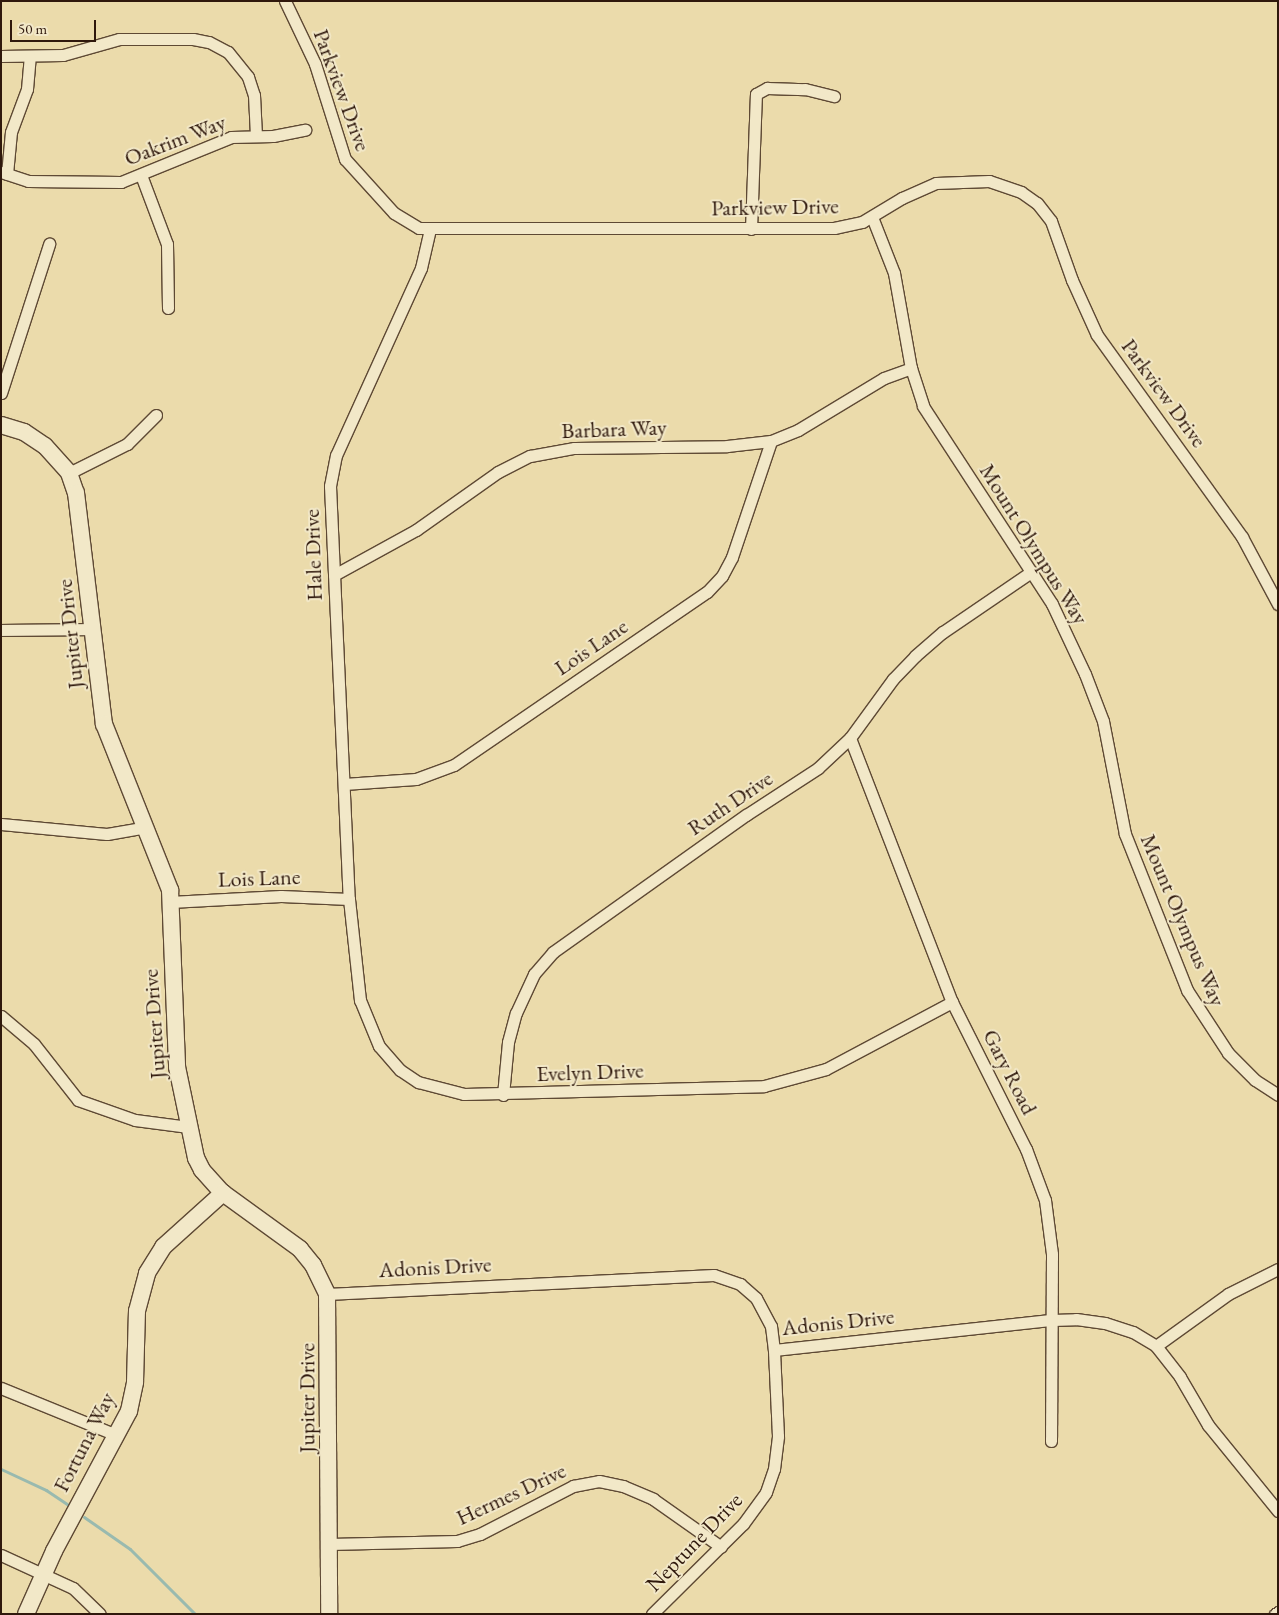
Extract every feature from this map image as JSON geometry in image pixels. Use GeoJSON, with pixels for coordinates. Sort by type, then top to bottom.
{"type":"FeatureCollection","features":[{"type":"Feature","properties":{"kind":"street","name":"Parkview Drive"},"geometry":{"type":"LineString","coordinates":[[285,1],[315,64],[337,140],[349,166],[394,213],[410,224],[430,229],[476,226],[834,228],[852,226],[872,217],[920,189],[952,180],[1004,185],[1037,203],[1051,221],[1072,280],[1097,335],[1242,537],[1278,604]]}},
{"type":"Feature","properties":{"kind":"street"},"geometry":{"type":"LineString","coordinates":[[1,56],[71,54],[114,40],[193,39],[209,42],[228,52],[248,77],[254,96],[256,136]]}},
{"type":"Feature","properties":{"kind":"street"},"geometry":{"type":"LineString","coordinates":[[4,173],[11,132],[27,89],[30,56]]}},
{"type":"Feature","properties":{"kind":"street"},"geometry":{"type":"LineString","coordinates":[[751,229],[756,94],[768,88],[797,88],[834,96]]}},
{"type":"Feature","properties":{"kind":"street","name":"Oakrim Way"},"geometry":{"type":"LineString","coordinates":[[4,173],[28,181],[121,182],[226,139],[305,130]]}},
{"type":"Feature","properties":{"kind":"street"},"geometry":{"type":"LineString","coordinates":[[141,175],[167,244],[168,308]]}},
{"type":"Feature","properties":{"kind":"street","name":"Mount Olympus Way"},"geometry":{"type":"LineString","coordinates":[[872,217],[899,292],[911,368],[928,415],[1031,572],[1064,627],[1104,721],[1125,834],[1187,990],[1207,1026],[1228,1054],[1254,1080],[1278,1095]]}},
{"type":"Feature","properties":{"kind":"street","name":"Hale Drive"},"geometry":{"type":"LineString","coordinates":[[349,899],[330,486],[333,465],[421,268],[430,229]]}},
{"type":"Feature","properties":{"kind":"street"},"geometry":{"type":"LineString","coordinates":[[1,392],[49,244]]}},
{"type":"Feature","properties":{"kind":"street","name":"Barbara Way"},"geometry":{"type":"LineString","coordinates":[[334,575],[416,530],[498,472],[530,456],[574,448],[727,446],[771,441],[798,430],[884,378],[911,368]]}},
{"type":"Feature","properties":{"kind":"street"},"geometry":{"type":"LineString","coordinates":[[69,473],[127,444],[156,415]]}},
{"type":"Feature","properties":{"kind":"street","name":"Jupiter Drive"},"geometry":{"type":"LineString","coordinates":[[1,425],[24,432],[45,446],[69,473],[80,518],[91,629],[104,724],[167,879],[170,902],[175,1039],[189,1127],[202,1170],[223,1193],[300,1250],[313,1265],[327,1294],[329,1614]]}},
{"type":"Feature","properties":{"kind":"street","name":"Lois Lane"},"geometry":{"type":"LineString","coordinates":[[344,784],[416,779],[454,765],[707,592],[722,576],[732,558],[771,441]]}},
{"type":"Feature","properties":{"kind":"street","name":"Ruth Drive"},"geometry":{"type":"LineString","coordinates":[[503,1095],[508,1042],[516,1013],[525,988],[543,962],[573,936],[746,815],[805,778],[850,738],[893,679],[915,656],[943,632],[1031,572]]}},
{"type":"Feature","properties":{"kind":"street"},"geometry":{"type":"LineString","coordinates":[[1,630],[91,629]]}},
{"type":"Feature","properties":{"kind":"street","name":"Gary Road"},"geometry":{"type":"LineString","coordinates":[[850,738],[952,1002],[1040,1182],[1051,1236],[1051,1441]]}},
{"type":"Feature","properties":{"kind":"street"},"geometry":{"type":"LineString","coordinates":[[1,824],[107,834],[146,827]]}},
{"type":"Feature","properties":{"kind":"street","name":"Lois Lane"},"geometry":{"type":"LineString","coordinates":[[170,902],[281,896],[349,899]]}},
{"type":"Feature","properties":{"kind":"street","name":"Evelyn Drive"},"geometry":{"type":"LineString","coordinates":[[349,899],[360,1000],[367,1023],[388,1058],[408,1077],[440,1091],[503,1095],[776,1085],[826,1069],[952,1002]]}},
{"type":"Feature","properties":{"kind":"street"},"geometry":{"type":"LineString","coordinates":[[1,1016],[34,1044],[78,1100],[135,1120],[189,1127]]}},
{"type":"Feature","properties":{"kind":"street","name":"Fortuna Way"},"geometry":{"type":"LineString","coordinates":[[26,1614],[44,1574],[129,1410],[134,1392],[137,1312],[147,1273],[163,1247],[223,1193]]}},
{"type":"Feature","properties":{"kind":"street"},"geometry":{"type":"LineString","coordinates":[[1156,1346],[1228,1294],[1278,1269]]}},
{"type":"Feature","properties":{"kind":"street","name":"Adonis Drive"},"geometry":{"type":"LineString","coordinates":[[327,1294],[714,1275],[740,1284],[756,1298],[771,1326],[774,1350],[1052,1320],[1076,1318],[1105,1322],[1133,1332],[1156,1346],[1180,1376],[1208,1425],[1278,1511]]}},
{"type":"Feature","properties":{"kind":"street","name":"Neptune Drive"},"geometry":{"type":"LineString","coordinates":[[652,1614],[721,1547],[760,1503],[774,1469],[778,1436],[774,1350]]}},
{"type":"Feature","properties":{"kind":"street"},"geometry":{"type":"LineString","coordinates":[[1,1388],[116,1435]]}},
{"type":"Feature","properties":{"kind":"street","name":"Hermes Drive"},"geometry":{"type":"LineString","coordinates":[[329,1544],[457,1541],[480,1534],[573,1486],[599,1481],[623,1486],[653,1499],[721,1547]]}},
{"type":"Feature","properties":{"kind":"street"},"geometry":{"type":"LineString","coordinates":[[1,1555],[73,1588],[100,1614]]}},
{"type":"Feature","properties":{"kind":"waterway"},"geometry":{"type":"LineString","coordinates":[[1,1469],[46,1490],[68,1505]]}},
{"type":"Feature","properties":{"kind":"waterway"},"geometry":{"type":"LineString","coordinates":[[84,1517],[130,1549],[195,1614]]}}]}
